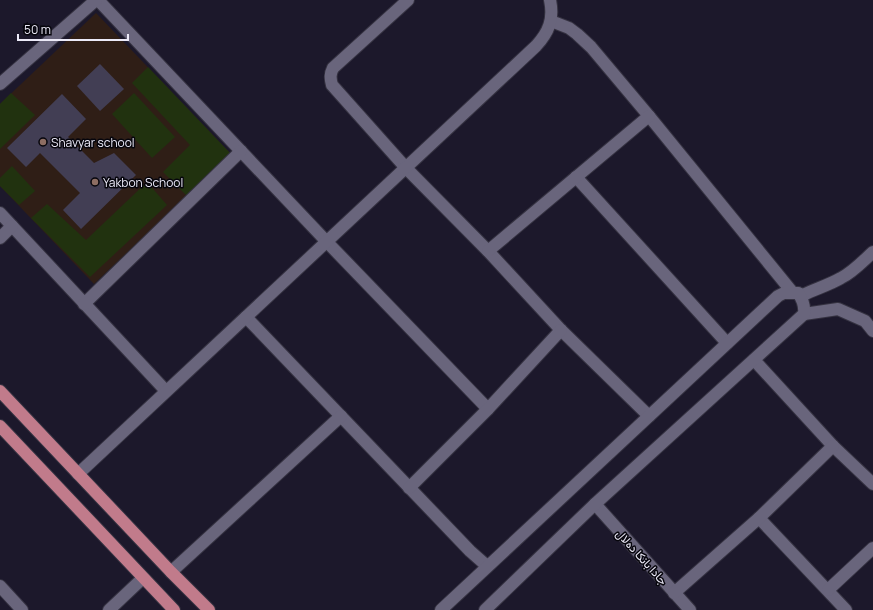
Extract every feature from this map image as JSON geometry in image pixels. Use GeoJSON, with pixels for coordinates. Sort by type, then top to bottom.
{"type":"FeatureCollection","features":[{"type":"Feature","properties":{"kind":"main road"},"geometry":{"type":"LineString","coordinates":[[0,390],[171,572],[209,610]]}},
{"type":"Feature","properties":{"kind":"main road"},"geometry":{"type":"LineString","coordinates":[[0,426],[174,610]]}},
{"type":"Feature","properties":{"kind":"street"},"geometry":{"type":"LineString","coordinates":[[0,84],[97,0],[488,409]]}},
{"type":"Feature","properties":{"kind":"street"},"geometry":{"type":"LineString","coordinates":[[407,0],[333,68],[330,73],[332,85],[406,168],[488,251],[561,330],[649,416]]}},
{"type":"Feature","properties":{"kind":"street"},"geometry":{"type":"LineString","coordinates":[[78,474],[543,39],[548,31],[551,21],[552,11],[550,0]]}},
{"type":"Feature","properties":{"kind":"street"},"geometry":{"type":"LineString","coordinates":[[551,21],[569,28],[584,40],[649,116],[795,293],[802,299],[805,308],[804,314]]}},
{"type":"Feature","properties":{"kind":"street"},"geometry":{"type":"LineString","coordinates":[[488,251],[649,116]]}},
{"type":"Feature","properties":{"kind":"street"},"geometry":{"type":"LineString","coordinates":[[84,304],[241,151]]}},
{"type":"Feature","properties":{"kind":"street"},"geometry":{"type":"LineString","coordinates":[[576,177],[727,343]]}},
{"type":"Feature","properties":{"kind":"street"},"geometry":{"type":"LineString","coordinates":[[0,213],[166,391]]}},
{"type":"Feature","properties":{"kind":"street"},"geometry":{"type":"LineString","coordinates":[[0,238],[12,226]]}},
{"type":"Feature","properties":{"kind":"street"},"geometry":{"type":"LineString","coordinates":[[441,610],[778,296],[784,293],[803,295],[840,279],[853,270],[873,252]]}},
{"type":"Feature","properties":{"kind":"street"},"geometry":{"type":"LineString","coordinates":[[485,610],[595,504],[804,314],[838,309],[865,321],[873,331]]}},
{"type":"Feature","properties":{"kind":"street"},"geometry":{"type":"LineString","coordinates":[[246,317],[470,551],[487,566]]}},
{"type":"Feature","properties":{"kind":"street"},"geometry":{"type":"LineString","coordinates":[[410,488],[488,409],[561,330]]}},
{"type":"Feature","properties":{"kind":"street"},"geometry":{"type":"LineString","coordinates":[[754,360],[833,446],[873,484]]}},
{"type":"Feature","properties":{"kind":"street"},"geometry":{"type":"LineString","coordinates":[[171,572],[341,416]]}},
{"type":"Feature","properties":{"kind":"street"},"geometry":{"type":"LineString","coordinates":[[674,593],[759,518],[833,446]]}},
{"type":"Feature","properties":{"kind":"street","name":"جادا بانكا ده‌لال"},"geometry":{"type":"LineString","coordinates":[[595,504],[690,610]]}},
{"type":"Feature","properties":{"kind":"street"},"geometry":{"type":"LineString","coordinates":[[759,518],[846,610]]}},
{"type":"Feature","properties":{"kind":"street"},"geometry":{"type":"LineString","coordinates":[[828,590],[873,548]]}},
{"type":"Feature","properties":{"kind":"street"},"geometry":{"type":"LineString","coordinates":[[109,610],[143,578]]}},
{"type":"Feature","properties":{"kind":"street"},"geometry":{"type":"LineString","coordinates":[[0,586],[22,610]]}},
{"type":"Feature","properties":{"kind":"shaded area"},"geometry":{"type":"Polygon","coordinates":[[[96,13],[231,154],[94,284],[0,186],[0,104],[96,13]]]}},
{"type":"Feature","properties":{"kind":"green space"},"geometry":{"type":"Polygon","coordinates":[[[148,67],[231,154],[187,196],[163,172],[190,145],[132,83],[148,67]]]}},
{"type":"Feature","properties":{"kind":"green space"},"geometry":{"type":"Polygon","coordinates":[[[11,93],[35,115],[0,149],[0,104],[11,93]]]}},
{"type":"Feature","properties":{"kind":"green space"},"geometry":{"type":"Polygon","coordinates":[[[134,93],[175,137],[152,158],[112,114],[134,93]]]}},
{"type":"Feature","properties":{"kind":"green space"},"geometry":{"type":"Polygon","coordinates":[[[12,166],[35,191],[19,205],[0,186],[0,178],[12,166]]]}},
{"type":"Feature","properties":{"kind":"green space"},"geometry":{"type":"Polygon","coordinates":[[[147,182],[167,205],[90,277],[31,218],[47,204],[86,240],[147,182]]]}},
{"type":"Feature","properties":{"kind":"building"},"geometry":{"type":"Polygon","coordinates":[[[100,64],[124,89],[100,111],[77,86],[100,64]]]}},
{"type":"Feature","properties":{"kind":"building"},"geometry":{"type":"Polygon","coordinates":[[[62,94],[86,119],[68,137],[94,163],[114,153],[136,175],[81,229],[63,210],[80,193],[40,153],[26,167],[7,148],[62,94]]]}},
{"type":"Feature","properties":{"kind":"place","name":"Shavyar school"},"geometry":{"type":"Point","coordinates":[43,142]}},
{"type":"Feature","properties":{"kind":"place","name":"Yakbon School"},"geometry":{"type":"Point","coordinates":[95,182]}}]}
